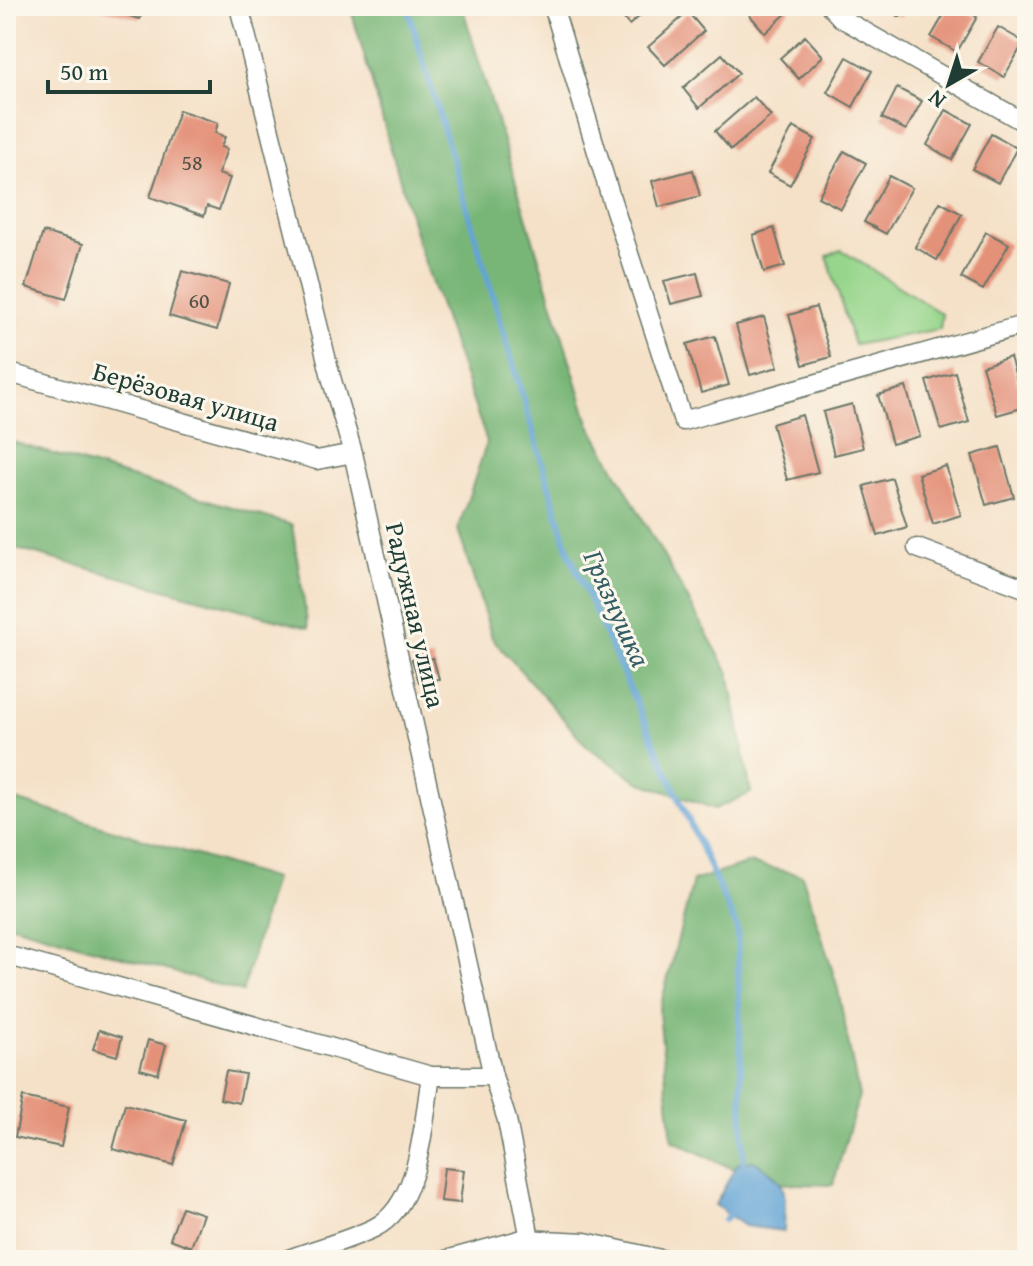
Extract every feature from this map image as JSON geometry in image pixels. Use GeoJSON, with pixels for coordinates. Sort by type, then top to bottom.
{"type":"FeatureCollection","features":[{"type":"Feature","properties":{"kind":"street","name":"Радужная улица"},"geometry":{"type":"LineString","coordinates":[[239,6],[331,377],[353,453],[493,1076],[507,1120],[530,1239]]}},
{"type":"Feature","properties":{"kind":"street"},"geometry":{"type":"LineString","coordinates":[[553,6],[683,421],[1027,324]]}},
{"type":"Feature","properties":{"kind":"street"},"geometry":{"type":"LineString","coordinates":[[830,6],[841,18],[1027,124]]}},
{"type":"Feature","properties":{"kind":"street","name":"Берёзовая улица"},"geometry":{"type":"LineString","coordinates":[[6,372],[317,460],[353,453]]}},
{"type":"Feature","properties":{"kind":"street"},"geometry":{"type":"LineString","coordinates":[[917,548],[1027,589]]}},
{"type":"Feature","properties":{"kind":"street"},"geometry":{"type":"LineString","coordinates":[[6,955],[431,1076],[493,1076]]}},
{"type":"Feature","properties":{"kind":"street"},"geometry":{"type":"LineString","coordinates":[[286,1260],[377,1227],[402,1205],[415,1171],[431,1076]]}},
{"type":"Feature","properties":{"kind":"street"},"geometry":{"type":"LineString","coordinates":[[446,1260],[530,1239],[585,1242],[665,1260]]}},
{"type":"Feature","properties":{"kind":"green space"},"geometry":{"type":"Polygon","coordinates":[[[350,6],[462,6],[589,423],[729,673],[751,793],[715,809],[639,782],[588,747],[492,638],[458,529],[487,442],[418,243],[350,6]]]}},
{"type":"Feature","properties":{"kind":"green space"},"geometry":{"type":"Polygon","coordinates":[[[841,250],[942,314],[940,329],[854,345],[827,256],[841,250]]]}},
{"type":"Feature","properties":{"kind":"green space"},"geometry":{"type":"Polygon","coordinates":[[[6,440],[292,525],[308,628],[6,546],[6,440]]]}},
{"type":"Feature","properties":{"kind":"green space"},"geometry":{"type":"Polygon","coordinates":[[[6,797],[274,879],[242,992],[6,923],[6,797]]]}},
{"type":"Feature","properties":{"kind":"green space"},"geometry":{"type":"Polygon","coordinates":[[[749,863],[802,875],[837,985],[859,1096],[833,1185],[763,1183],[672,1140],[659,1012],[693,881],[749,863]]]}},
{"type":"Feature","properties":{"kind":"water"},"geometry":{"type":"Polygon","coordinates":[[[753,1161],[780,1182],[785,1197],[784,1231],[745,1226],[715,1205],[737,1164],[753,1161]]]}},
{"type":"Feature","properties":{"kind":"building"},"geometry":{"type":"Polygon","coordinates":[[[94,6],[143,6],[140,19],[94,6]]]}},
{"type":"Feature","properties":{"kind":"building"},"geometry":{"type":"Polygon","coordinates":[[[613,6],[652,6],[629,25],[613,6]]]}},
{"type":"Feature","properties":{"kind":"building"},"geometry":{"type":"Polygon","coordinates":[[[754,6],[786,6],[790,10],[765,33],[747,12],[754,6]]]}},
{"type":"Feature","properties":{"kind":"building"},"geometry":{"type":"Polygon","coordinates":[[[880,6],[906,6],[900,17],[880,6]]]}},
{"type":"Feature","properties":{"kind":"building"},"geometry":{"type":"Polygon","coordinates":[[[949,6],[958,6],[977,17],[957,52],[931,37],[949,6]]]}},
{"type":"Feature","properties":{"kind":"building"},"geometry":{"type":"Polygon","coordinates":[[[688,12],[704,31],[665,65],[648,47],[688,12]]]}},
{"type":"Feature","properties":{"kind":"building"},"geometry":{"type":"Polygon","coordinates":[[[998,27],[1024,42],[1004,77],[978,62],[998,27]]]}},
{"type":"Feature","properties":{"kind":"building"},"geometry":{"type":"Polygon","coordinates":[[[805,36],[823,56],[799,79],[780,58],[805,36]]]}},
{"type":"Feature","properties":{"kind":"building"},"geometry":{"type":"Polygon","coordinates":[[[722,54],[739,73],[699,108],[683,88],[722,54]]]}},
{"type":"Feature","properties":{"kind":"building"},"geometry":{"type":"Polygon","coordinates":[[[847,57],[872,71],[853,107],[827,92],[847,57]]]}},
{"type":"Feature","properties":{"kind":"building"},"geometry":{"type":"Polygon","coordinates":[[[897,88],[922,101],[906,130],[882,118],[897,88]]]}},
{"type":"Feature","properties":{"kind":"building"},"geometry":{"type":"Polygon","coordinates":[[[754,97],[771,116],[731,150],[715,131],[754,97]]]}},
{"type":"Feature","properties":{"kind":"building"},"geometry":{"type":"Polygon","coordinates":[[[179,110],[218,123],[215,133],[225,137],[221,147],[227,149],[218,174],[230,178],[219,210],[207,206],[204,216],[150,197],[179,110]]]}},
{"type":"Feature","properties":{"kind":"building"},"geometry":{"type":"Polygon","coordinates":[[[946,110],[972,124],[952,160],[927,145],[946,110]]]}},
{"type":"Feature","properties":{"kind":"building"},"geometry":{"type":"Polygon","coordinates":[[[793,127],[815,139],[790,185],[768,173],[793,127]]]}},
{"type":"Feature","properties":{"kind":"building"},"geometry":{"type":"Polygon","coordinates":[[[991,134],[1017,148],[998,183],[972,169],[991,134]]]}},
{"type":"Feature","properties":{"kind":"building"},"geometry":{"type":"Polygon","coordinates":[[[844,151],[866,163],[841,209],[818,197],[844,151]]]}},
{"type":"Feature","properties":{"kind":"building"},"geometry":{"type":"Polygon","coordinates":[[[693,170],[700,196],[659,207],[652,181],[693,170]]]}},
{"type":"Feature","properties":{"kind":"building"},"geometry":{"type":"Polygon","coordinates":[[[889,176],[912,188],[886,234],[864,222],[889,176]]]}},
{"type":"Feature","properties":{"kind":"building"},"geometry":{"type":"Polygon","coordinates":[[[940,202],[962,214],[937,260],[915,247],[940,202]]]}},
{"type":"Feature","properties":{"kind":"building"},"geometry":{"type":"Polygon","coordinates":[[[774,228],[785,266],[764,272],[753,235],[774,228]]]}},
{"type":"Feature","properties":{"kind":"building"},"geometry":{"type":"Polygon","coordinates":[[[43,232],[83,244],[66,299],[26,287],[43,232]]]}},
{"type":"Feature","properties":{"kind":"building"},"geometry":{"type":"Polygon","coordinates":[[[986,232],[1009,244],[983,290],[961,278],[986,232]]]}},
{"type":"Feature","properties":{"kind":"building"},"geometry":{"type":"Polygon","coordinates":[[[182,271],[229,284],[217,330],[169,316],[182,271]]]}},
{"type":"Feature","properties":{"kind":"building"},"geometry":{"type":"Polygon","coordinates":[[[697,273],[703,296],[671,304],[664,281],[697,273]]]}},
{"type":"Feature","properties":{"kind":"building"},"geometry":{"type":"Polygon","coordinates":[[[816,307],[831,357],[803,365],[789,315],[816,307]]]}},
{"type":"Feature","properties":{"kind":"building"},"geometry":{"type":"Polygon","coordinates":[[[764,317],[778,367],[750,375],[736,325],[764,317]]]}},
{"type":"Feature","properties":{"kind":"building"},"geometry":{"type":"Polygon","coordinates":[[[715,336],[729,385],[701,393],[687,344],[715,336]]]}},
{"type":"Feature","properties":{"kind":"building"},"geometry":{"type":"Polygon","coordinates":[[[1010,357],[1025,407],[997,415],[982,366],[1010,357]]]}},
{"type":"Feature","properties":{"kind":"building"},"geometry":{"type":"Polygon","coordinates":[[[955,372],[969,422],[941,430],[926,381],[955,372]]]}},
{"type":"Feature","properties":{"kind":"building"},"geometry":{"type":"Polygon","coordinates":[[[906,387],[920,436],[892,444],[878,395],[906,387]]]}},
{"type":"Feature","properties":{"kind":"building"},"geometry":{"type":"Polygon","coordinates":[[[852,404],[863,448],[834,455],[823,412],[852,404]]]}},
{"type":"Feature","properties":{"kind":"building"},"geometry":{"type":"Polygon","coordinates":[[[802,415],[818,472],[787,480],[772,424],[802,415]]]}},
{"type":"Feature","properties":{"kind":"building"},"geometry":{"type":"Polygon","coordinates":[[[1000,447],[1014,497],[986,505],[972,455],[1000,447]]]}},
{"type":"Feature","properties":{"kind":"building"},"geometry":{"type":"Polygon","coordinates":[[[946,466],[961,515],[933,524],[918,474],[946,466]]]}},
{"type":"Feature","properties":{"kind":"building"},"geometry":{"type":"Polygon","coordinates":[[[892,478],[907,527],[878,536],[864,486],[892,478]]]}},
{"type":"Feature","properties":{"kind":"building"},"geometry":{"type":"Polygon","coordinates":[[[433,658],[439,679],[419,682],[412,660],[433,658]]]}},
{"type":"Feature","properties":{"kind":"building"},"geometry":{"type":"Polygon","coordinates":[[[99,1030],[122,1037],[117,1056],[93,1049],[99,1030]]]}},
{"type":"Feature","properties":{"kind":"building"},"geometry":{"type":"Polygon","coordinates":[[[148,1040],[166,1045],[158,1074],[140,1069],[148,1040]]]}},
{"type":"Feature","properties":{"kind":"building"},"geometry":{"type":"Polygon","coordinates":[[[226,1071],[245,1074],[239,1103],[220,1099],[226,1071]]]}},
{"type":"Feature","properties":{"kind":"building"},"geometry":{"type":"Polygon","coordinates":[[[23,1097],[69,1107],[61,1147],[15,1137],[23,1097]]]}},
{"type":"Feature","properties":{"kind":"building"},"geometry":{"type":"Polygon","coordinates":[[[125,1104],[186,1120],[173,1165],[113,1149],[125,1104]]]}},
{"type":"Feature","properties":{"kind":"building"},"geometry":{"type":"Polygon","coordinates":[[[444,1168],[464,1170],[460,1203],[440,1201],[444,1168]]]}},
{"type":"Feature","properties":{"kind":"building"},"geometry":{"type":"Polygon","coordinates":[[[182,1207],[203,1214],[191,1247],[170,1239],[182,1207]]]}},
{"type":"Feature","properties":{"kind":"waterway","name":"Грязнушка"},"geometry":{"type":"LineString","coordinates":[[407,6],[569,553],[737,928],[744,1171]]}},
{"type":"Feature","properties":{"kind":"waterway","name":"Грязнушка"},"geometry":{"type":"LineString","coordinates":[[725,1220],[732,1210]]}}]}
